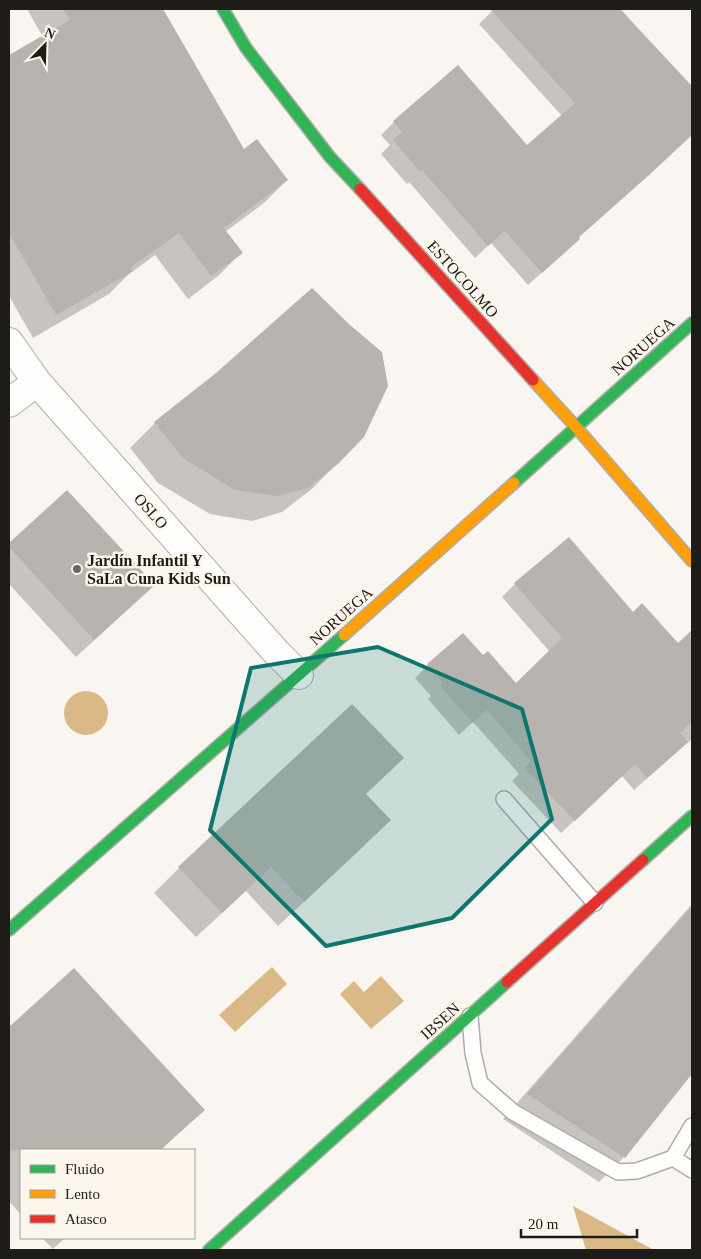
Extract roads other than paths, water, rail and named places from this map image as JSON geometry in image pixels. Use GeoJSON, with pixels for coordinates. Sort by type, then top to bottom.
{"type":"FeatureCollection","features":[{"type":"Feature","properties":{"kind":"street","name":"ESTOCOLMO"},"geometry":{"type":"LineString","coordinates":[[223,9],[246,48],[330,156],[576,427],[692,560]]}},
{"type":"Feature","properties":{"kind":"street","name":"NORUEGA"},"geometry":{"type":"LineString","coordinates":[[9,930],[299,675],[692,323]]}},
{"type":"Feature","properties":{"kind":"street","name":"OSLO"},"geometry":{"type":"LineString","coordinates":[[9,342],[37,382],[277,653],[299,675]]}},
{"type":"Feature","properties":{"kind":"street"},"geometry":{"type":"LineString","coordinates":[[9,403],[37,382]]}},
{"type":"Feature","properties":{"kind":"street","name":"IBSEN"},"geometry":{"type":"LineString","coordinates":[[209,1250],[692,816]]}},
{"type":"Feature","properties":{"kind":"lane"},"geometry":{"type":"LineString","coordinates":[[504,799],[595,903]]}},
{"type":"Feature","properties":{"kind":"lane"},"geometry":{"type":"LineString","coordinates":[[470,1016],[473,1053],[480,1083],[513,1112],[618,1172],[637,1171],[673,1158],[692,1126]]}},
{"type":"Feature","properties":{"kind":"lane"},"geometry":{"type":"LineString","coordinates":[[673,1158],[692,1170]]}},
{"type":"Feature","properties":{"kind":"place","name":"Jardín Infantil Y SaLa Cuna Kids Sun"},"geometry":{"type":"Point","coordinates":[77,569]}}]}
